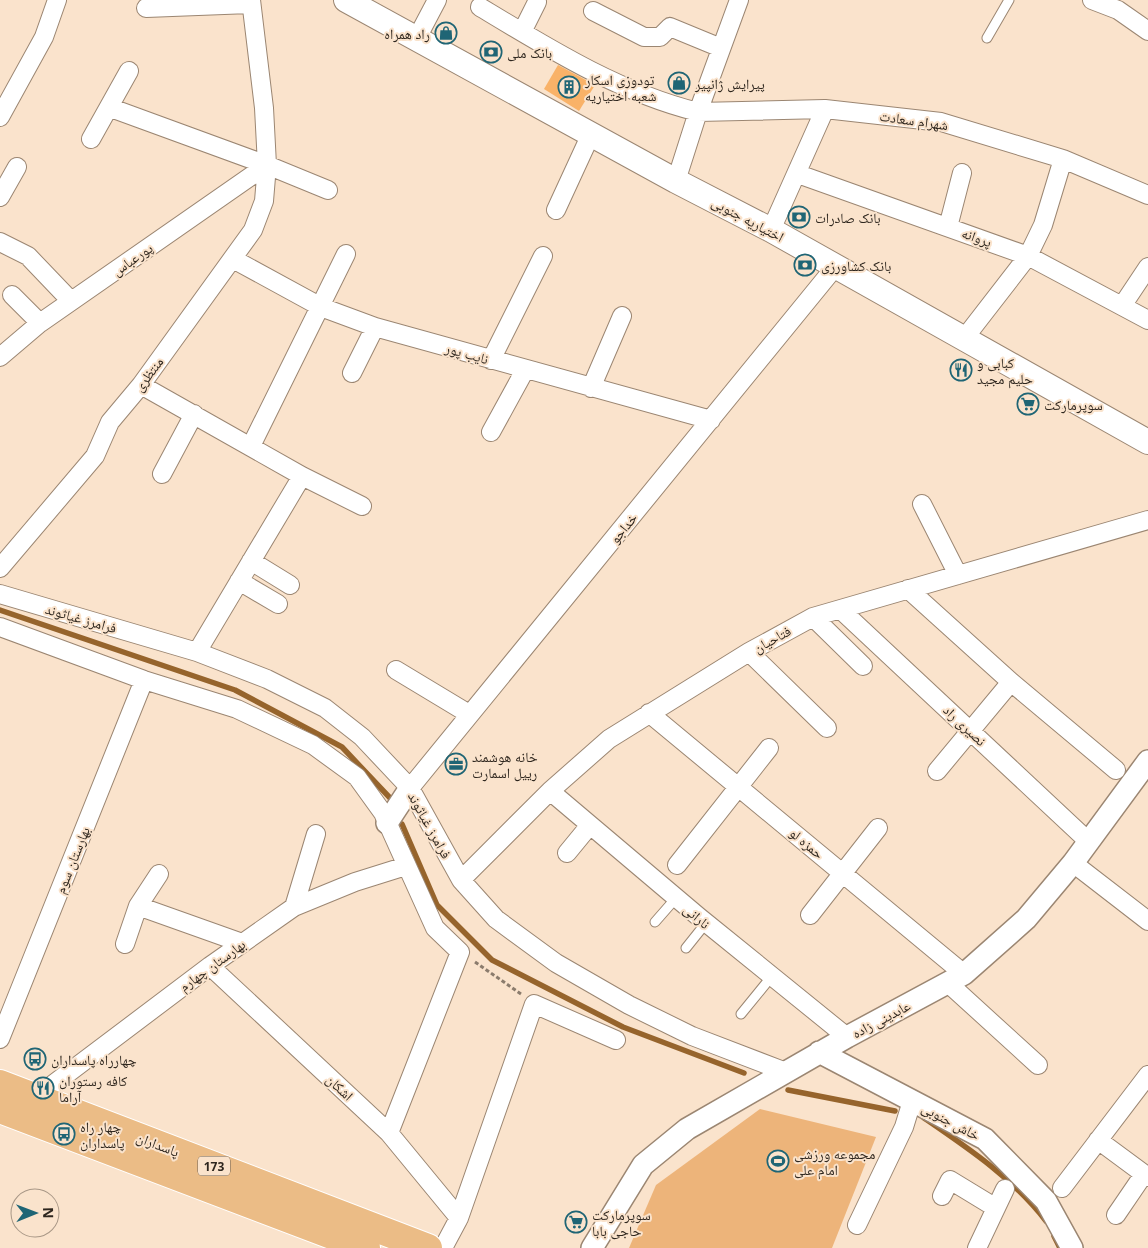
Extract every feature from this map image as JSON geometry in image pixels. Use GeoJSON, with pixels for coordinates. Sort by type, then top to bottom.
{"type":"FeatureCollection","features":[{"type":"Feature","properties":{"kind":"main road","name":"اختیاریه جنوبی"},"geometry":{"type":"LineString","coordinates":[[346,0],[676,181],[771,230],[963,340],[1148,442]]}},
{"type":"Feature","properties":{"kind":"main road","name":"پاسداران"},"geometry":{"type":"LineString","coordinates":[[0,1084],[31,1109],[366,1248]]}},
{"type":"Feature","properties":{"kind":"main road","name":"پاسداران"},"geometry":{"type":"LineString","coordinates":[[0,1109],[31,1109],[428,1248]]}},
{"type":"Feature","properties":{"kind":"street"},"geometry":{"type":"LineString","coordinates":[[0,117],[44,37],[57,0]]}},
{"type":"Feature","properties":{"kind":"street"},"geometry":{"type":"LineString","coordinates":[[416,38],[438,0]]}},
{"type":"Feature","properties":{"kind":"street"},"geometry":{"type":"LineString","coordinates":[[676,181],[698,112],[739,0]]}},
{"type":"Feature","properties":{"kind":"street"},"geometry":{"type":"LineString","coordinates":[[1092,0],[1118,10],[1148,31]]}},
{"type":"Feature","properties":{"kind":"street"},"geometry":{"type":"LineString","coordinates":[[146,8],[250,1]]}},
{"type":"Feature","properties":{"kind":"street","name":"منتظری"},"geometry":{"type":"LineString","coordinates":[[0,568],[95,456],[110,422],[141,384],[253,230],[264,201],[267,165],[264,108],[250,1]]}},
{"type":"Feature","properties":{"kind":"street"},"geometry":{"type":"LineString","coordinates":[[522,32],[537,2]]}},
{"type":"Feature","properties":{"kind":"street","name":"شهرام سعادت"},"geometry":{"type":"LineString","coordinates":[[480,7],[614,82],[678,107],[698,112],[825,109],[941,122],[1063,158],[1147,192]]}},
{"type":"Feature","properties":{"kind":"street"},"geometry":{"type":"LineString","coordinates":[[593,11],[644,36],[660,37],[670,27],[721,48]]}},
{"type":"Feature","properties":{"kind":"street"},"geometry":{"type":"LineString","coordinates":[[91,140],[129,71]]}},
{"type":"Feature","properties":{"kind":"street"},"geometry":{"type":"LineString","coordinates":[[110,108],[267,165],[328,190]]}},
{"type":"Feature","properties":{"kind":"street"},"geometry":{"type":"LineString","coordinates":[[771,230],[798,174],[825,109]]}},
{"type":"Feature","properties":{"kind":"street"},"geometry":{"type":"LineString","coordinates":[[556,210],[591,134]]}},
{"type":"Feature","properties":{"kind":"street"},"geometry":{"type":"LineString","coordinates":[[963,340],[1028,256],[1043,225],[1063,158]]}},
{"type":"Feature","properties":{"kind":"street","name":"پورعباس"},"geometry":{"type":"LineString","coordinates":[[0,357],[40,323],[267,165]]}},
{"type":"Feature","properties":{"kind":"street"},"geometry":{"type":"LineString","coordinates":[[0,197],[17,167]]}},
{"type":"Feature","properties":{"kind":"street","name":"پروانه"},"geometry":{"type":"LineString","coordinates":[[798,174],[1028,256],[1148,320]]}},
{"type":"Feature","properties":{"kind":"street"},"geometry":{"type":"LineString","coordinates":[[948,227],[962,174]]}},
{"type":"Feature","properties":{"kind":"street"},"geometry":{"type":"LineString","coordinates":[[0,242],[28,256],[71,301]]}},
{"type":"Feature","properties":{"kind":"street"},"geometry":{"type":"LineString","coordinates":[[251,446],[346,254]]}},
{"type":"Feature","properties":{"kind":"street"},"geometry":{"type":"LineString","coordinates":[[491,360],[544,256]]}},
{"type":"Feature","properties":{"kind":"street","name":"نایب پور"},"geometry":{"type":"LineString","coordinates":[[233,259],[321,307],[375,327],[524,370],[711,420]]}},
{"type":"Feature","properties":{"kind":"street","name":"خداجو"},"geometry":{"type":"LineString","coordinates":[[410,788],[835,267]]}},
{"type":"Feature","properties":{"kind":"street"},"geometry":{"type":"LineString","coordinates":[[1122,306],[1148,267]]}},
{"type":"Feature","properties":{"kind":"street"},"geometry":{"type":"LineString","coordinates":[[12,294],[40,323]]}},
{"type":"Feature","properties":{"kind":"street"},"geometry":{"type":"LineString","coordinates":[[591,388],[622,316]]}},
{"type":"Feature","properties":{"kind":"street"},"geometry":{"type":"LineString","coordinates":[[352,373],[375,327]]}},
{"type":"Feature","properties":{"kind":"street"},"geometry":{"type":"LineString","coordinates":[[491,432],[524,370]]}},
{"type":"Feature","properties":{"kind":"street"},"geometry":{"type":"LineString","coordinates":[[141,384],[302,476],[362,506]]}},
{"type":"Feature","properties":{"kind":"street"},"geometry":{"type":"LineString","coordinates":[[162,474],[194,414]]}},
{"type":"Feature","properties":{"kind":"street"},"geometry":{"type":"LineString","coordinates":[[197,652],[302,476]]}},
{"type":"Feature","properties":{"kind":"street"},"geometry":{"type":"LineString","coordinates":[[922,504],[958,575]]}},
{"type":"Feature","properties":{"kind":"street","name":"فتاحیان"},"geometry":{"type":"LineString","coordinates":[[460,880],[550,792],[609,739],[650,712],[812,617],[841,610],[864,600],[1148,520]]}},
{"type":"Feature","properties":{"kind":"street"},"geometry":{"type":"LineString","coordinates":[[251,561],[290,585]]}},
{"type":"Feature","properties":{"kind":"street"},"geometry":{"type":"LineString","coordinates":[[239,581],[278,604]]}},
{"type":"Feature","properties":{"kind":"street"},"geometry":{"type":"LineString","coordinates":[[908,589],[1011,682],[1116,770]]}},
{"type":"Feature","properties":{"kind":"street","name":"فرامرز غیاثوند"},"geometry":{"type":"LineString","coordinates":[[0,594],[197,652],[267,679],[325,708],[362,737],[410,788],[460,880],[496,918],[556,962],[629,1005],[692,1036],[786,1072]]}},
{"type":"Feature","properties":{"kind":"street","name":"نصیری راد"},"geometry":{"type":"LineString","coordinates":[[841,610],[1088,841]]}},
{"type":"Feature","properties":{"kind":"street"},"geometry":{"type":"LineString","coordinates":[[812,617],[863,666]]}},
{"type":"Feature","properties":{"kind":"street"},"geometry":{"type":"LineString","coordinates":[[0,627],[144,680],[237,709],[313,745],[356,777],[383,813],[435,928],[460,952],[389,1133]]}},
{"type":"Feature","properties":{"kind":"street"},"geometry":{"type":"LineString","coordinates":[[750,652],[827,728]]}},
{"type":"Feature","properties":{"kind":"street"},"geometry":{"type":"LineString","coordinates":[[396,670],[469,714]]}},
{"type":"Feature","properties":{"kind":"street","name":"بهارستان سوم"},"geometry":{"type":"LineString","coordinates":[[0,1039],[144,680]]}},
{"type":"Feature","properties":{"kind":"street"},"geometry":{"type":"LineString","coordinates":[[936,771],[1011,682]]}},
{"type":"Feature","properties":{"kind":"street","name":"حمزه لو"},"geometry":{"type":"LineString","coordinates":[[650,712],[843,874],[956,979],[1038,1065]]}},
{"type":"Feature","properties":{"kind":"street"},"geometry":{"type":"LineString","coordinates":[[677,865],[769,748]]}},
{"type":"Feature","properties":{"kind":"street","name":"عابدینی زاده"},"geometry":{"type":"LineString","coordinates":[[592,1248],[643,1165],[687,1128],[819,1052],[956,979],[1026,919],[1073,863],[1148,761]]}},
{"type":"Feature","properties":{"kind":"street"},"geometry":{"type":"LineString","coordinates":[[387,823],[410,788]]}},
{"type":"Feature","properties":{"kind":"street","name":"نارانی"},"geometry":{"type":"LineString","coordinates":[[550,792],[706,923],[847,1037]]}},
{"type":"Feature","properties":{"kind":"street"},"geometry":{"type":"LineString","coordinates":[[567,852],[590,825]]}},
{"type":"Feature","properties":{"kind":"street"},"geometry":{"type":"LineString","coordinates":[[810,914],[878,828]]}},
{"type":"Feature","properties":{"kind":"street"},"geometry":{"type":"LineString","coordinates":[[294,907],[316,834]]}},
{"type":"Feature","properties":{"kind":"street"},"geometry":{"type":"LineString","coordinates":[[1073,863],[1148,922]]}},
{"type":"Feature","properties":{"kind":"street","name":"بهارستان چهارم"},"geometry":{"type":"LineString","coordinates":[[31,1109],[210,966],[294,907],[355,882],[406,866]]}},
{"type":"Feature","properties":{"kind":"street"},"geometry":{"type":"LineString","coordinates":[[125,944],[138,906],[158,874]]}},
{"type":"Feature","properties":{"kind":"street"},"geometry":{"type":"LineString","coordinates":[[138,906],[242,943]]}},
{"type":"Feature","properties":{"kind":"street","name":"اشکان"},"geometry":{"type":"LineString","coordinates":[[210,966],[389,1133],[459,1218]]}},
{"type":"Feature","properties":{"kind":"street"},"geometry":{"type":"LineString","coordinates":[[443,1248],[459,1218],[534,1004],[616,1040]]}},
{"type":"Feature","properties":{"kind":"street","name":"خاش جنوبی"},"geometry":{"type":"LineString","coordinates":[[819,1052],[984,1139],[1046,1201],[1072,1248]]}},
{"type":"Feature","properties":{"kind":"street"},"geometry":{"type":"LineString","coordinates":[[1062,1188],[1148,1075]]}},
{"type":"Feature","properties":{"kind":"street"},"geometry":{"type":"LineString","coordinates":[[857,1225],[904,1127],[912,1101]]}},
{"type":"Feature","properties":{"kind":"street"},"geometry":{"type":"LineString","coordinates":[[1098,1140],[1146,1175],[1116,1215]]}},
{"type":"Feature","properties":{"kind":"street"},"geometry":{"type":"LineString","coordinates":[[942,1196],[950,1180],[996,1208]]}},
{"type":"Feature","properties":{"kind":"street"},"geometry":{"type":"LineString","coordinates":[[977,1248],[1005,1189]]}},
{"type":"Feature","properties":{"kind":"lane"},"geometry":{"type":"LineString","coordinates":[[987,38],[1009,0]]}},
{"type":"Feature","properties":{"kind":"lane"},"geometry":{"type":"LineString","coordinates":[[655,922],[676,898]]}},
{"type":"Feature","properties":{"kind":"lane"},"geometry":{"type":"LineString","coordinates":[[686,948],[706,923]]}},
{"type":"Feature","properties":{"kind":"lane"},"geometry":{"type":"LineString","coordinates":[[741,1014],[772,976]]}},
{"type":"Feature","properties":{"kind":"path"},"geometry":{"type":"LineString","coordinates":[[460,952],[534,1004]]}},
{"type":"Feature","properties":{"kind":"shaded area","name":"مجموعه ورزشی امام علی"},"geometry":{"type":"Polygon","coordinates":[[[760,1109],[876,1137],[832,1248],[629,1248],[656,1185],[760,1109]]]}},
{"type":"Feature","properties":{"kind":"building","name":"تودوزی اسکار شعبه اختیاریه"},"geometry":{"type":"Polygon","coordinates":[[[558,65],[595,85],[579,111],[544,89],[558,65]]]}},
{"type":"Feature","properties":{"kind":"waterway"},"geometry":{"type":"LineString","coordinates":[[0,610],[235,690],[342,747],[391,799]]}},
{"type":"Feature","properties":{"kind":"waterway"},"geometry":{"type":"LineString","coordinates":[[402,824],[437,905],[492,960],[623,1027],[744,1073]]}},
{"type":"Feature","properties":{"kind":"waterway"},"geometry":{"type":"LineString","coordinates":[[788,1090],[895,1111]]}},
{"type":"Feature","properties":{"kind":"waterway"},"geometry":{"type":"LineString","coordinates":[[924,1118],[990,1165],[1020,1191],[1046,1221]]}},
{"type":"Feature","properties":{"kind":"waterway"},"geometry":{"type":"LineString","coordinates":[[1054,1236],[1060,1248]]}},
{"type":"Feature","properties":{"kind":"place","name":"راد همراه"},"geometry":{"type":"Point","coordinates":[446,33]}},
{"type":"Feature","properties":{"kind":"place","name":"بانک ملی"},"geometry":{"type":"Point","coordinates":[491,52]}},
{"type":"Feature","properties":{"kind":"place","name":"پیرایش ژانپیر"},"geometry":{"type":"Point","coordinates":[679,83]}},
{"type":"Feature","properties":{"kind":"place","name":"تودوزی اسکار شعبه اختیاریه"},"geometry":{"type":"Point","coordinates":[569,87]}},
{"type":"Feature","properties":{"kind":"place","name":"بانک صادرات"},"geometry":{"type":"Point","coordinates":[799,217]}},
{"type":"Feature","properties":{"kind":"place","name":"بانک کشاورزی"},"geometry":{"type":"Point","coordinates":[805,265]}},
{"type":"Feature","properties":{"kind":"place","name":"کبابی و حلیم مجید"},"geometry":{"type":"Point","coordinates":[961,370]}},
{"type":"Feature","properties":{"kind":"place","name":"سوپرمارکت"},"geometry":{"type":"Point","coordinates":[1028,404]}},
{"type":"Feature","properties":{"kind":"place","name":"خانه هوشمند رییل اسمارت"},"geometry":{"type":"Point","coordinates":[456,764]}},
{"type":"Feature","properties":{"kind":"place","name":"چهارراه پاسداران"},"geometry":{"type":"Point","coordinates":[35,1059]}},
{"type":"Feature","properties":{"kind":"place","name":"کافه رستوران آراما"},"geometry":{"type":"Point","coordinates":[43,1088]}},
{"type":"Feature","properties":{"kind":"place","name":"چهار راه پاسداران"},"geometry":{"type":"Point","coordinates":[64,1134]}},
{"type":"Feature","properties":{"kind":"place","name":"مجموعه ورزشی امام علی"},"geometry":{"type":"Point","coordinates":[778,1161]}},
{"type":"Feature","properties":{"kind":"place","name":"سوپرمارکت حاجی بابا"},"geometry":{"type":"Point","coordinates":[576,1222]}}]}
